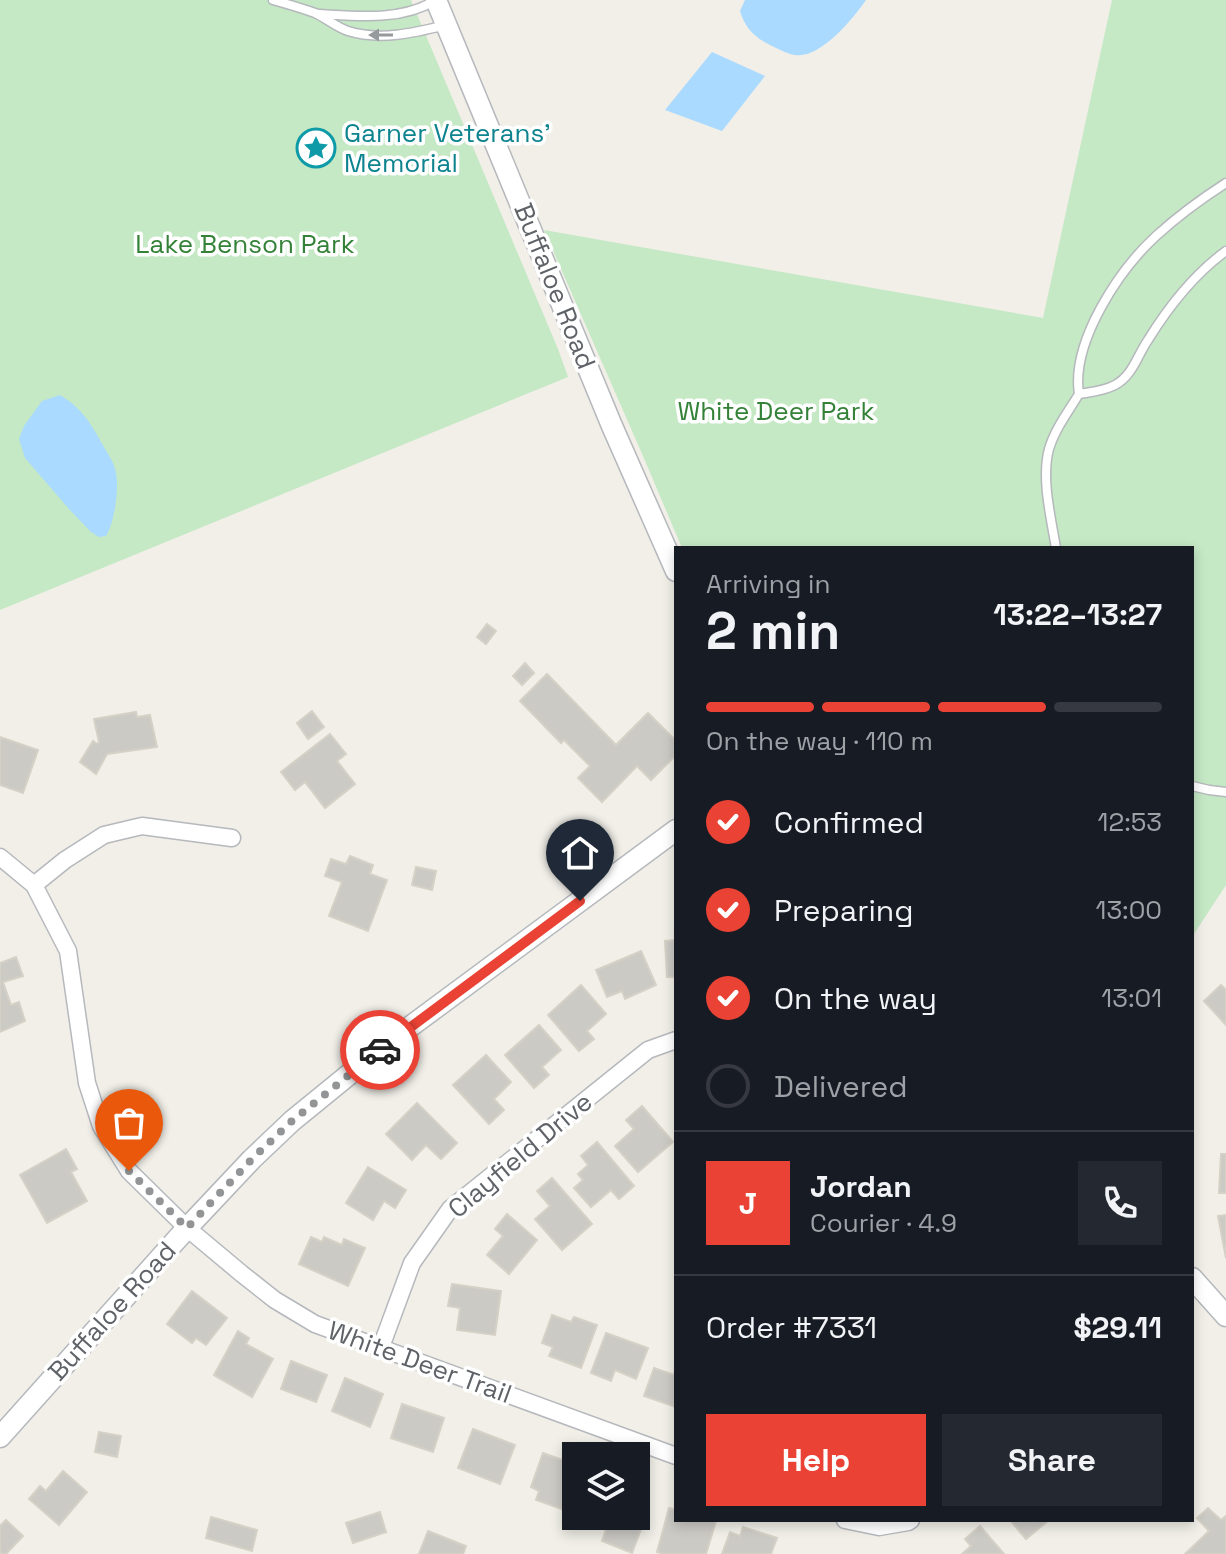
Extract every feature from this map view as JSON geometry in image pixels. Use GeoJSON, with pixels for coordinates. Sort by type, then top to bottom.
{"type":"FeatureCollection","features":[{"type":"Feature","properties":{"kind":"street","name":"Buffaloe Road"},"geometry":{"type":"LineString","coordinates":[[436,0],[612,426],[674,566]]}},
{"type":"Feature","properties":{"kind":"street"},"geometry":{"type":"LineString","coordinates":[[0,857],[34,885],[104,835],[142,826],[232,838]]}},
{"type":"Feature","properties":{"kind":"street","name":"Buffaloe Road"},"geometry":{"type":"LineString","coordinates":[[0,1437],[187,1228],[292,1121],[384,1046],[674,831]]}},
{"type":"Feature","properties":{"kind":"street","name":"White Deer Trail"},"geometry":{"type":"LineString","coordinates":[[34,885],[68,951],[87,1083],[101,1126],[129,1171],[187,1228],[242,1274],[315,1324],[674,1455]]}},
{"type":"Feature","properties":{"kind":"street","name":"Clayfield Drive"},"geometry":{"type":"LineString","coordinates":[[381,1347],[412,1263],[450,1209],[648,1050],[674,1041]]}},
{"type":"Feature","properties":{"kind":"street"},"geometry":{"type":"LineString","coordinates":[[1194,1280],[1226,1316]]}},
{"type":"Feature","properties":{"kind":"street"},"geometry":{"type":"LineString","coordinates":[[855,1522],[879,1527],[908,1522]]}},
{"type":"Feature","properties":{"kind":"lane"},"geometry":{"type":"LineString","coordinates":[[273,0],[318,14],[355,15],[407,13],[436,0]]}},
{"type":"Feature","properties":{"kind":"lane"},"geometry":{"type":"LineString","coordinates":[[318,14],[334,25],[367,35],[419,32],[447,24]]}},
{"type":"Feature","properties":{"kind":"lane"},"geometry":{"type":"LineString","coordinates":[[1056,546],[1045,474],[1049,449],[1079,394],[1078,368],[1087,339],[1105,303],[1128,268],[1154,238],[1185,211],[1226,183]]}},
{"type":"Feature","properties":{"kind":"lane"},"geometry":{"type":"LineString","coordinates":[[1079,394],[1116,384],[1133,369],[1172,304],[1198,273],[1226,251]]}},
{"type":"Feature","properties":{"kind":"lane"},"geometry":{"type":"LineString","coordinates":[[1194,786],[1226,792]]}},
{"type":"Feature","properties":{"kind":"green space","name":"Lake Benson Park"},"geometry":{"type":"Polygon","coordinates":[[[0,0],[411,0],[568,377],[0,610],[0,0]]]}},
{"type":"Feature","properties":{"kind":"green space","name":"White Deer Park"},"geometry":{"type":"Polygon","coordinates":[[[1112,0],[1226,0],[1226,885],[1194,934],[1194,546],[681,546],[544,230],[1043,318],[1112,0]]]}},
{"type":"Feature","properties":{"kind":"water"},"geometry":{"type":"Polygon","coordinates":[[[745,0],[866,0],[825,44],[805,55],[795,55],[766,43],[752,32],[740,11],[745,0]]]}},
{"type":"Feature","properties":{"kind":"water"},"geometry":{"type":"Polygon","coordinates":[[[712,52],[765,76],[722,131],[665,110],[712,52]]]}},
{"type":"Feature","properties":{"kind":"water"},"geometry":{"type":"Polygon","coordinates":[[[60,395],[86,418],[114,466],[116,503],[106,536],[99,537],[91,532],[25,458],[19,439],[24,426],[42,401],[60,395]]]}},
{"type":"Feature","properties":{"kind":"building"},"geometry":{"type":"Polygon","coordinates":[[[487,624],[496,631],[486,644],[477,637],[487,624]]]}},
{"type":"Feature","properties":{"kind":"building"},"geometry":{"type":"Polygon","coordinates":[[[525,663],[534,673],[522,685],[513,676],[525,663]]]}},
{"type":"Feature","properties":{"kind":"building"},"geometry":{"type":"Polygon","coordinates":[[[547,674],[616,745],[648,713],[674,739],[674,757],[651,780],[637,766],[602,802],[578,778],[590,766],[564,740],[561,743],[520,701],[547,674]]]}},
{"type":"Feature","properties":{"kind":"building"},"geometry":{"type":"Polygon","coordinates":[[[312,711],[324,727],[308,739],[297,723],[312,711]]]}},
{"type":"Feature","properties":{"kind":"building"},"geometry":{"type":"Polygon","coordinates":[[[136,712],[137,717],[150,715],[157,747],[107,754],[96,774],[80,762],[93,741],[99,742],[94,719],[136,712]]]}},
{"type":"Feature","properties":{"kind":"building"},"geometry":{"type":"Polygon","coordinates":[[[330,734],[346,754],[337,761],[355,784],[325,808],[305,782],[295,790],[281,772],[330,734]]]}},
{"type":"Feature","properties":{"kind":"building"},"geometry":{"type":"Polygon","coordinates":[[[0,737],[38,750],[23,793],[0,785],[0,737]]]}},
{"type":"Feature","properties":{"kind":"building"},"geometry":{"type":"Polygon","coordinates":[[[350,856],[373,865],[370,874],[387,880],[368,931],[329,916],[342,882],[325,876],[331,859],[346,864],[350,856]]]}},
{"type":"Feature","properties":{"kind":"building"},"geometry":{"type":"Polygon","coordinates":[[[416,867],[436,871],[432,890],[412,885],[416,867]]]}},
{"type":"Feature","properties":{"kind":"building"},"geometry":{"type":"Polygon","coordinates":[[[674,940],[674,977],[667,977],[665,941],[674,940]]]}},
{"type":"Feature","properties":{"kind":"building"},"geometry":{"type":"Polygon","coordinates":[[[641,951],[656,985],[625,999],[622,991],[607,997],[596,970],[641,951]]]}},
{"type":"Feature","properties":{"kind":"building"},"geometry":{"type":"Polygon","coordinates":[[[16,957],[23,976],[3,982],[11,1005],[19,1002],[25,1021],[0,1032],[0,963],[16,957]]]}},
{"type":"Feature","properties":{"kind":"building"},"geometry":{"type":"Polygon","coordinates":[[[581,985],[606,1014],[587,1031],[594,1039],[579,1051],[548,1015],[581,985]]]}},
{"type":"Feature","properties":{"kind":"building"},"geometry":{"type":"Polygon","coordinates":[[[1221,985],[1226,990],[1226,1025],[1204,1001],[1221,985]]]}},
{"type":"Feature","properties":{"kind":"building"},"geometry":{"type":"Polygon","coordinates":[[[539,1025],[561,1050],[542,1067],[549,1075],[534,1088],[505,1055],[539,1025]]]}},
{"type":"Feature","properties":{"kind":"building"},"geometry":{"type":"Polygon","coordinates":[[[486,1055],[511,1082],[494,1099],[504,1110],[489,1124],[453,1085],[486,1055]]]}},
{"type":"Feature","properties":{"kind":"building"},"geometry":{"type":"Polygon","coordinates":[[[417,1103],[457,1143],[441,1159],[426,1145],[412,1160],[386,1134],[417,1103]]]}},
{"type":"Feature","properties":{"kind":"building"},"geometry":{"type":"Polygon","coordinates":[[[642,1106],[673,1142],[638,1172],[615,1146],[634,1129],[626,1120],[642,1106]]]}},
{"type":"Feature","properties":{"kind":"building"},"geometry":{"type":"Polygon","coordinates":[[[597,1142],[634,1186],[619,1199],[611,1190],[591,1207],[574,1188],[583,1180],[578,1174],[588,1165],[581,1156],[597,1142]]]}},
{"type":"Feature","properties":{"kind":"building"},"geometry":{"type":"Polygon","coordinates":[[[66,1149],[77,1169],[71,1172],[87,1201],[47,1223],[20,1175],[66,1149]]]}},
{"type":"Feature","properties":{"kind":"building"},"geometry":{"type":"Polygon","coordinates":[[[1221,1154],[1226,1154],[1226,1193],[1219,1193],[1221,1154]]]}},
{"type":"Feature","properties":{"kind":"building"},"geometry":{"type":"Polygon","coordinates":[[[368,1167],[406,1190],[395,1208],[384,1201],[373,1220],[346,1203],[368,1167]]]}},
{"type":"Feature","properties":{"kind":"building"},"geometry":{"type":"Polygon","coordinates":[[[552,1178],[592,1224],[562,1250],[535,1219],[550,1206],[537,1191],[552,1178]]]}},
{"type":"Feature","properties":{"kind":"building"},"geometry":{"type":"Polygon","coordinates":[[[507,1214],[537,1240],[509,1274],[487,1255],[503,1236],[495,1229],[507,1214]]]}},
{"type":"Feature","properties":{"kind":"building"},"geometry":{"type":"Polygon","coordinates":[[[1226,1215],[1226,1258],[1218,1216],[1226,1215]]]}},
{"type":"Feature","properties":{"kind":"building"},"geometry":{"type":"Polygon","coordinates":[[[311,1237],[322,1242],[324,1237],[342,1245],[344,1239],[365,1248],[348,1286],[299,1264],[311,1237]]]}},
{"type":"Feature","properties":{"kind":"building"},"geometry":{"type":"Polygon","coordinates":[[[452,1284],[501,1291],[495,1335],[457,1330],[460,1308],[448,1306],[452,1284]]]}},
{"type":"Feature","properties":{"kind":"building"},"geometry":{"type":"Polygon","coordinates":[[[192,1291],[227,1318],[206,1345],[196,1338],[192,1343],[167,1324],[192,1291]]]}},
{"type":"Feature","properties":{"kind":"building"},"geometry":{"type":"Polygon","coordinates":[[[552,1315],[571,1322],[574,1317],[597,1325],[581,1368],[549,1356],[553,1347],[542,1343],[552,1315]]]}},
{"type":"Feature","properties":{"kind":"building"},"geometry":{"type":"Polygon","coordinates":[[[238,1331],[249,1338],[246,1344],[273,1359],[252,1397],[214,1375],[238,1331]]]}},
{"type":"Feature","properties":{"kind":"building"},"geometry":{"type":"Polygon","coordinates":[[[606,1333],[648,1348],[636,1379],[615,1370],[611,1381],[591,1373],[606,1333]]]}},
{"type":"Feature","properties":{"kind":"building"},"geometry":{"type":"Polygon","coordinates":[[[291,1361],[327,1375],[316,1402],[281,1389],[291,1361]]]}},
{"type":"Feature","properties":{"kind":"building"},"geometry":{"type":"Polygon","coordinates":[[[654,1368],[674,1375],[674,1406],[644,1396],[654,1368]]]}},
{"type":"Feature","properties":{"kind":"building"},"geometry":{"type":"Polygon","coordinates":[[[345,1378],[383,1394],[370,1427],[332,1411],[345,1378]]]}},
{"type":"Feature","properties":{"kind":"building"},"geometry":{"type":"Polygon","coordinates":[[[402,1404],[444,1418],[433,1452],[391,1438],[402,1404]]]}},
{"type":"Feature","properties":{"kind":"building"},"geometry":{"type":"Polygon","coordinates":[[[473,1429],[515,1445],[500,1484],[458,1468],[473,1429]]]}},
{"type":"Feature","properties":{"kind":"building"},"geometry":{"type":"Polygon","coordinates":[[[99,1432],[121,1436],[117,1457],[95,1452],[99,1432]]]}},
{"type":"Feature","properties":{"kind":"building"},"geometry":{"type":"Polygon","coordinates":[[[543,1453],[562,1460],[562,1509],[536,1500],[539,1491],[531,1487],[543,1453]]]}},
{"type":"Feature","properties":{"kind":"building"},"geometry":{"type":"Polygon","coordinates":[[[63,1471],[87,1492],[59,1525],[29,1499],[40,1486],[46,1491],[63,1471]]]}},
{"type":"Feature","properties":{"kind":"building"},"geometry":{"type":"Polygon","coordinates":[[[669,1508],[674,1509],[674,1522],[716,1522],[706,1554],[657,1552],[669,1508]]]}},
{"type":"Feature","properties":{"kind":"building"},"geometry":{"type":"Polygon","coordinates":[[[1208,1508],[1221,1520],[1226,1516],[1226,1554],[1185,1554],[1209,1531],[1197,1518],[1208,1508]]]}},
{"type":"Feature","properties":{"kind":"building"},"geometry":{"type":"Polygon","coordinates":[[[380,1512],[386,1532],[353,1543],[346,1523],[380,1512]]]}},
{"type":"Feature","properties":{"kind":"building"},"geometry":{"type":"Polygon","coordinates":[[[211,1517],[257,1530],[252,1551],[206,1538],[211,1517]]]}},
{"type":"Feature","properties":{"kind":"building"},"geometry":{"type":"Polygon","coordinates":[[[6,1520],[23,1536],[6,1554],[2,1554],[0,1526],[6,1520]]]}},
{"type":"Feature","properties":{"kind":"building"},"geometry":{"type":"Polygon","coordinates":[[[1012,1522],[1047,1522],[1026,1539],[1012,1522]]]}},
{"type":"Feature","properties":{"kind":"building"},"geometry":{"type":"Polygon","coordinates":[[[980,1526],[1004,1554],[962,1554],[971,1546],[965,1539],[980,1526]]]}},
{"type":"Feature","properties":{"kind":"building"},"geometry":{"type":"Polygon","coordinates":[[[743,1527],[777,1538],[771,1554],[722,1554],[730,1532],[740,1536],[743,1527]]]}},
{"type":"Feature","properties":{"kind":"building"},"geometry":{"type":"Polygon","coordinates":[[[606,1530],[641,1530],[632,1553],[602,1541],[606,1530]]]}},
{"type":"Feature","properties":{"kind":"building"},"geometry":{"type":"Polygon","coordinates":[[[428,1531],[466,1546],[463,1554],[419,1554],[428,1531]]]}},
{"type":"Feature","properties":{"kind":"way so far"},"geometry":{"type":"LineString","coordinates":[[129,1171],[187,1228],[292,1121],[380,1050]]}},
{"type":"Feature","properties":{"kind":"place","name":"Garner Veterans' Memorial"},"geometry":{"type":"Point","coordinates":[316,148]}},
{"type":"Feature","properties":{"kind":"route"},"geometry":{"type":"LineString","coordinates":[[380,1050],[580,901]]}}]}
